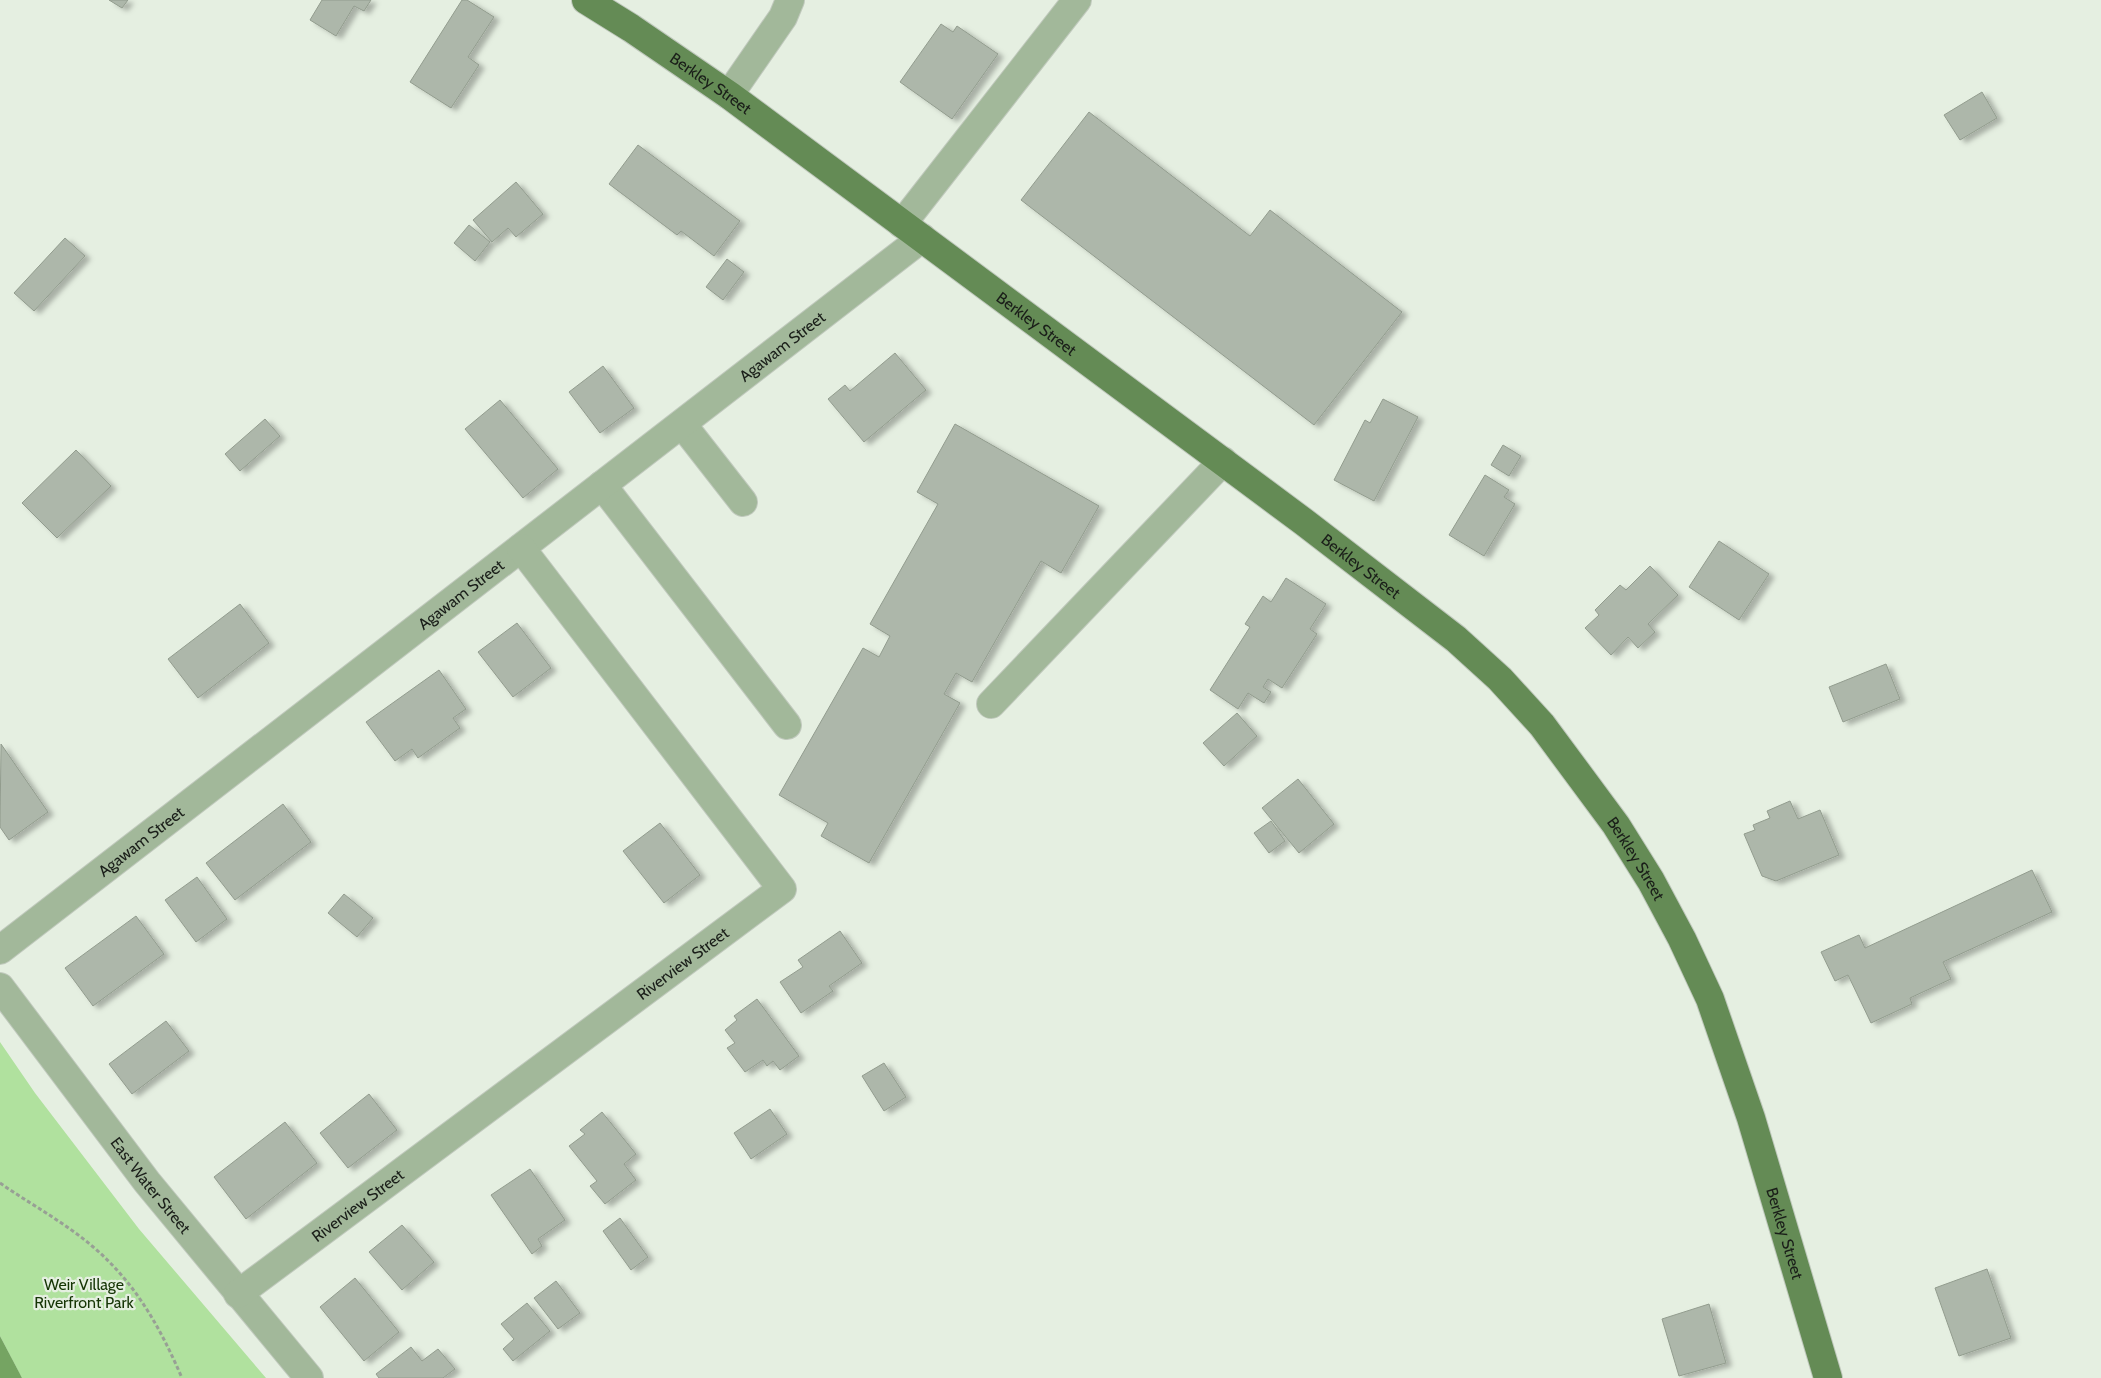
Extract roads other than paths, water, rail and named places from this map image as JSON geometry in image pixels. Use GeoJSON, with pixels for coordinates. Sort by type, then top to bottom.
{"type":"FeatureCollection","features":[{"type":"Feature","properties":{"kind":"main road","name":"Berkley Street"},"geometry":{"type":"LineString","coordinates":[[586,0],[729,95],[1223,461],[1449,634],[1500,680],[1542,725],[1616,825],[1665,906],[1710,999],[1754,1126],[1828,1378]]}},
{"type":"Feature","properties":{"kind":"street"},"geometry":{"type":"LineString","coordinates":[[729,95],[783,17],[790,0]]}},
{"type":"Feature","properties":{"kind":"street","name":"Agawam Street"},"geometry":{"type":"LineString","coordinates":[[0,950],[682,424],[912,231],[1077,0]]}},
{"type":"Feature","properties":{"kind":"street"},"geometry":{"type":"LineString","coordinates":[[682,424],[743,502]]}},
{"type":"Feature","properties":{"kind":"street"},"geometry":{"type":"LineString","coordinates":[[991,704],[1223,461]]}},
{"type":"Feature","properties":{"kind":"street"},"geometry":{"type":"LineString","coordinates":[[602,485],[787,725]]}},
{"type":"Feature","properties":{"kind":"street","name":"Riverview Street"},"geometry":{"type":"LineString","coordinates":[[238,1294],[782,889],[521,548]]}},
{"type":"Feature","properties":{"kind":"street","name":"East Water Street"},"geometry":{"type":"LineString","coordinates":[[0,987],[147,1182],[309,1378]]}},
{"type":"Feature","properties":{"kind":"park label","name":"Weir Village Riverfront Park"},"geometry":{"type":"Point","coordinates":[84,1293]}}]}
